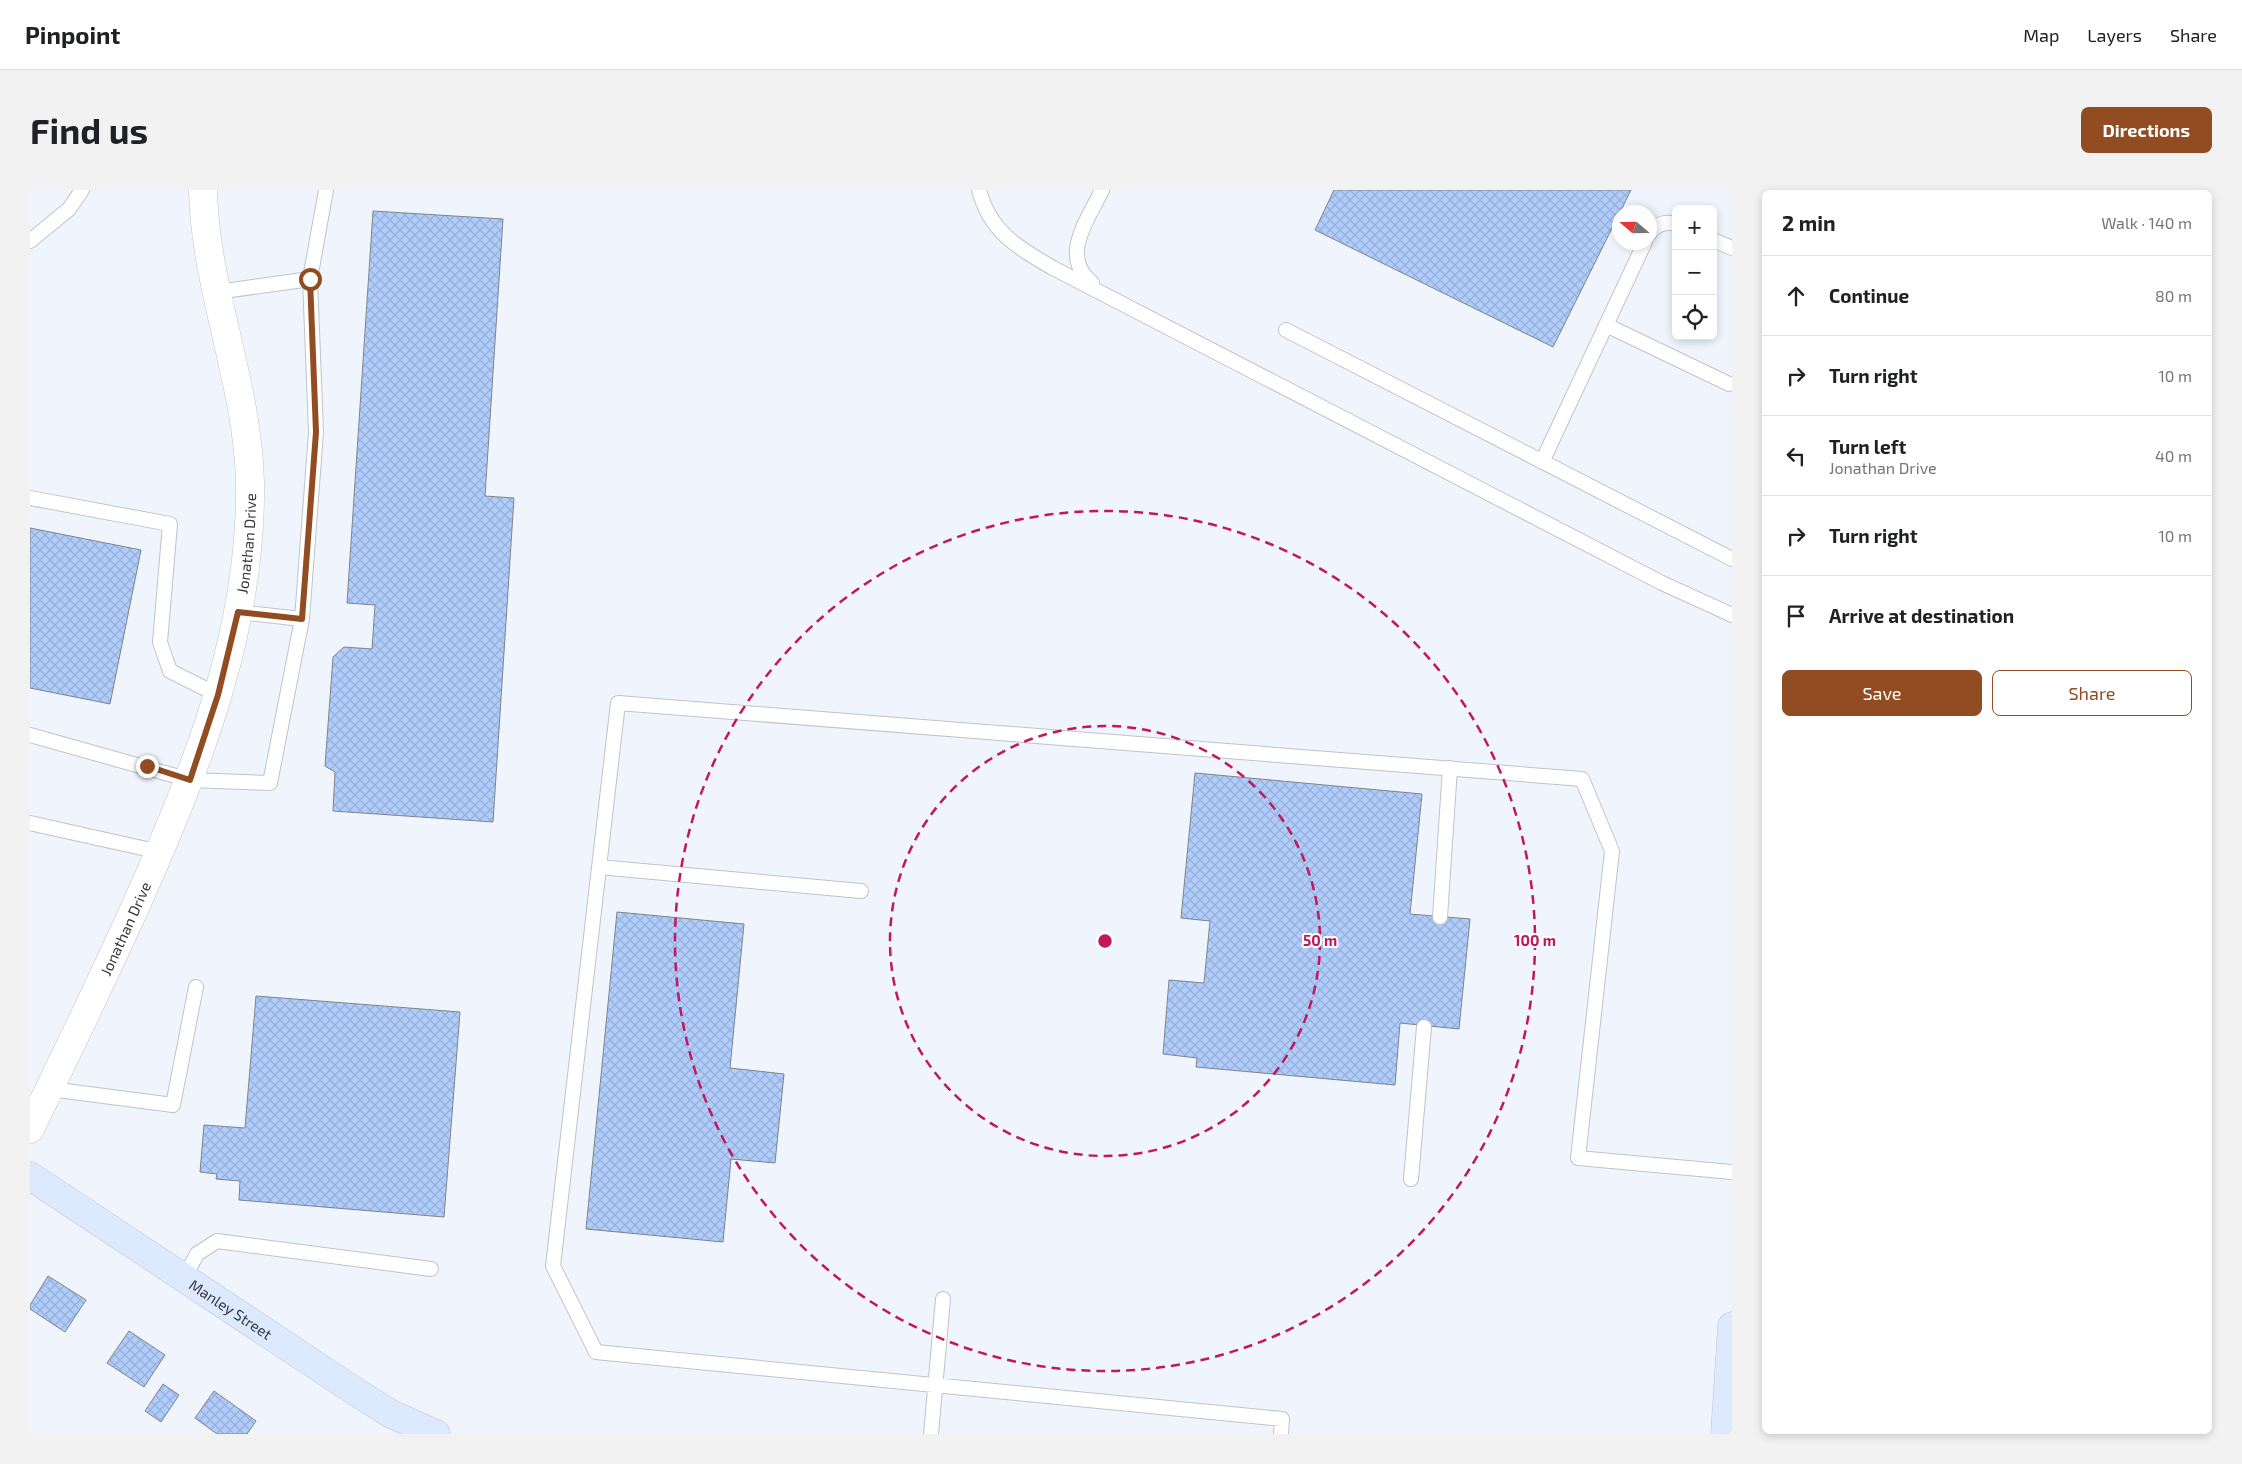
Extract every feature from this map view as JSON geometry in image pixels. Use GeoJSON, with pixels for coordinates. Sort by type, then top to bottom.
{"type":"FeatureCollection","features":[{"type":"Feature","properties":{"kind":"main road","name":"Manley Street"},"geometry":{"type":"LineString","coordinates":[[30,1176],[391,1414],[436,1434]]}},
{"type":"Feature","properties":{"kind":"main road"},"geometry":{"type":"LineString","coordinates":[[1725,1434],[1732,1326]]}},
{"type":"Feature","properties":{"kind":"street","name":"Jonathan Drive"},"geometry":{"type":"LineString","coordinates":[[30,1129],[106,973],[190,780],[218,695],[238,612],[248,549],[250,481],[242,401],[217,292],[206,233],[203,190]]}},
{"type":"Feature","properties":{"kind":"lane"},"geometry":{"type":"LineString","coordinates":[[30,242],[69,209],[82,190]]}},
{"type":"Feature","properties":{"kind":"lane"},"geometry":{"type":"LineString","coordinates":[[30,735],[190,780],[270,783],[302,619],[316,432],[310,279],[326,190]]}},
{"type":"Feature","properties":{"kind":"lane"},"geometry":{"type":"LineString","coordinates":[[979,190],[983,206],[993,225],[1018,247],[1662,583],[1732,615]]}},
{"type":"Feature","properties":{"kind":"lane"},"geometry":{"type":"LineString","coordinates":[[1102,190],[1076,242],[1075,256],[1083,274],[1104,293]]}},
{"type":"Feature","properties":{"kind":"lane"},"geometry":{"type":"LineString","coordinates":[[1657,226],[1664,223],[1672,224]]}},
{"type":"Feature","properties":{"kind":"lane"},"geometry":{"type":"LineString","coordinates":[[1717,242],[1732,248]]}},
{"type":"Feature","properties":{"kind":"lane"},"geometry":{"type":"LineString","coordinates":[[1542,462],[1641,250]]}},
{"type":"Feature","properties":{"kind":"lane"},"geometry":{"type":"LineString","coordinates":[[217,292],[310,279]]}},
{"type":"Feature","properties":{"kind":"lane"},"geometry":{"type":"LineString","coordinates":[[1606,325],[1728,384]]}},
{"type":"Feature","properties":{"kind":"lane"},"geometry":{"type":"LineString","coordinates":[[1286,330],[1732,559]]}},
{"type":"Feature","properties":{"kind":"lane"},"geometry":{"type":"LineString","coordinates":[[30,498],[170,524],[160,642],[170,671],[218,695]]}},
{"type":"Feature","properties":{"kind":"lane"},"geometry":{"type":"LineString","coordinates":[[238,612],[302,619]]}},
{"type":"Feature","properties":{"kind":"lane"},"geometry":{"type":"LineString","coordinates":[[1281,1434],[1282,1419],[596,1352],[553,1266],[618,702],[1582,779],[1612,851],[1578,1158],[1732,1172]]}},
{"type":"Feature","properties":{"kind":"lane"},"geometry":{"type":"LineString","coordinates":[[1440,916],[1450,768]]}},
{"type":"Feature","properties":{"kind":"lane"},"geometry":{"type":"LineString","coordinates":[[30,823],[160,852]]}},
{"type":"Feature","properties":{"kind":"lane"},"geometry":{"type":"LineString","coordinates":[[599,867],[861,891]]}},
{"type":"Feature","properties":{"kind":"lane"},"geometry":{"type":"LineString","coordinates":[[50,1089],[173,1105],[196,987]]}},
{"type":"Feature","properties":{"kind":"lane"},"geometry":{"type":"LineString","coordinates":[[1411,1179],[1424,1027]]}},
{"type":"Feature","properties":{"kind":"lane"},"geometry":{"type":"LineString","coordinates":[[184,1278],[197,1254],[217,1240],[431,1269]]}},
{"type":"Feature","properties":{"kind":"lane"},"geometry":{"type":"LineString","coordinates":[[931,1434],[943,1299]]}},
{"type":"Feature","properties":{"kind":"building"},"geometry":{"type":"Polygon","coordinates":[[[1334,190],[1631,190],[1624,205],[1612,205],[1612,228],[1553,347],[1315,230],[1334,190]]]}},
{"type":"Feature","properties":{"kind":"building"},"geometry":{"type":"Polygon","coordinates":[[[373,211],[503,219],[485,496],[514,498],[493,822],[333,811],[335,772],[325,766],[333,657],[344,647],[372,649],[375,605],[347,603],[373,211]]]}},
{"type":"Feature","properties":{"kind":"building"},"geometry":{"type":"Polygon","coordinates":[[[30,528],[141,550],[110,704],[30,688],[30,528]]]}},
{"type":"Feature","properties":{"kind":"building"},"geometry":{"type":"Polygon","coordinates":[[[1195,773],[1422,794],[1410,914],[1470,919],[1459,1029],[1400,1023],[1395,1085],[1196,1067],[1197,1058],[1163,1054],[1169,980],[1204,983],[1210,921],[1181,918],[1195,773]]]}},
{"type":"Feature","properties":{"kind":"building"},"geometry":{"type":"Polygon","coordinates":[[[617,912],[744,924],[730,1068],[784,1074],[775,1163],[731,1159],[723,1242],[586,1229],[617,912]]]}},
{"type":"Feature","properties":{"kind":"building"},"geometry":{"type":"Polygon","coordinates":[[[256,996],[460,1012],[444,1217],[239,1200],[240,1181],[216,1179],[217,1174],[200,1172],[204,1125],[245,1128],[256,996]]]}},
{"type":"Feature","properties":{"kind":"building"},"geometry":{"type":"Polygon","coordinates":[[[48,1276],[86,1300],[65,1332],[30,1309],[30,1305],[48,1276]]]}},
{"type":"Feature","properties":{"kind":"building"},"geometry":{"type":"Polygon","coordinates":[[[129,1331],[165,1355],[144,1387],[107,1363],[129,1331]]]}},
{"type":"Feature","properties":{"kind":"building"},"geometry":{"type":"Polygon","coordinates":[[[163,1384],[179,1395],[161,1422],[145,1411],[163,1384]]]}},
{"type":"Feature","properties":{"kind":"building"},"geometry":{"type":"Polygon","coordinates":[[[214,1391],[256,1421],[247,1434],[217,1434],[195,1418],[214,1391]]]}},
{"type":"Feature","properties":{"kind":"route"},"geometry":{"type":"LineString","coordinates":[[147,766],[190,780],[218,695],[238,612],[302,619],[316,432],[310,279]]}}]}
